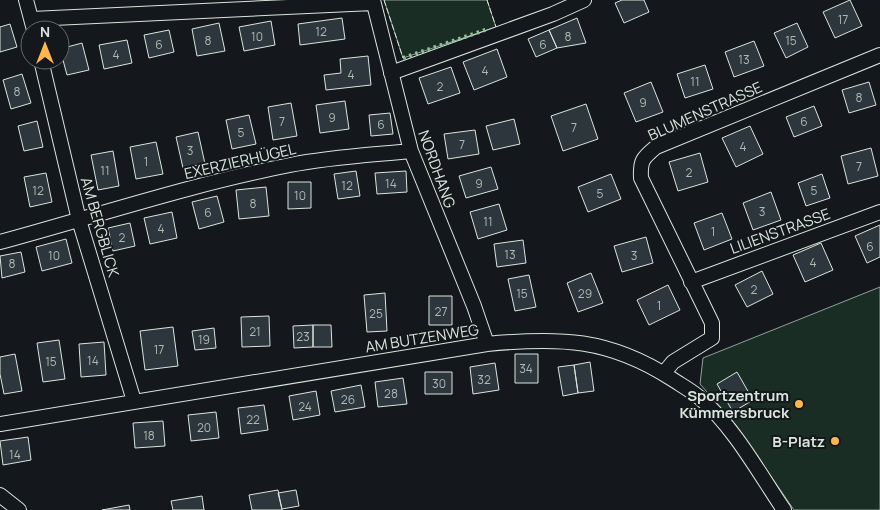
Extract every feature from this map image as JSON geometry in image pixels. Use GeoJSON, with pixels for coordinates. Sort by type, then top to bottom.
{"type":"FeatureCollection","features":[{"type":"Feature","properties":{"kind":"street"},"geometry":{"type":"LineString","coordinates":[[26,0],[32,20]]}},
{"type":"Feature","properties":{"kind":"street"},"geometry":{"type":"LineString","coordinates":[[391,72],[553,14],[584,0]]}},
{"type":"Feature","properties":{"kind":"street"},"geometry":{"type":"LineString","coordinates":[[70,22],[373,1]]}},
{"type":"Feature","properties":{"kind":"street","name":"NORDHANG"},"geometry":{"type":"LineString","coordinates":[[373,1],[411,151],[474,306],[487,344]]}},
{"type":"Feature","properties":{"kind":"street","name":"BLUMENSTRASSE"},"geometry":{"type":"LineString","coordinates":[[664,374],[673,362],[712,338],[712,323],[641,178],[640,166],[644,156],[656,147],[880,55]]}},
{"type":"Feature","properties":{"kind":"street","name":"AM BERGBLICK"},"geometry":{"type":"LineString","coordinates":[[43,70],[79,220],[134,401]]}},
{"type":"Feature","properties":{"kind":"street","name":"EXERZIERHÜGEL"},"geometry":{"type":"LineString","coordinates":[[0,242],[256,172],[337,158],[411,151]]}},
{"type":"Feature","properties":{"kind":"street","name":"LILIENSTRASSE"},"geometry":{"type":"LineString","coordinates":[[691,282],[880,212]]}},
{"type":"Feature","properties":{"kind":"street","name":"AM BUTZENWEG"},"geometry":{"type":"LineString","coordinates":[[0,424],[487,344],[555,340],[583,342],[634,357],[700,398],[720,419],[784,510]]}},
{"type":"Feature","properties":{"kind":"street"},"geometry":{"type":"LineString","coordinates":[[0,495],[19,510]]}},
{"type":"Feature","properties":{"kind":"green space"},"geometry":{"type":"Polygon","coordinates":[[[384,0],[487,0],[496,27],[403,58],[384,0]]]}},
{"type":"Feature","properties":{"kind":"green space","name":"B-Platz"},"geometry":{"type":"Polygon","coordinates":[[[880,287],[880,510],[794,510],[736,425],[700,384],[703,358],[880,287]]]}},
{"type":"Feature","properties":{"kind":"building"},"geometry":{"type":"Polygon","coordinates":[[[622,0],[644,0],[649,12],[624,23],[615,3],[622,0]]]}},
{"type":"Feature","properties":{"kind":"building"},"geometry":{"type":"Polygon","coordinates":[[[850,0],[862,26],[835,38],[823,12],[850,0]]]}},
{"type":"Feature","properties":{"kind":"building"},"geometry":{"type":"Polygon","coordinates":[[[342,18],[345,39],[300,45],[298,24],[342,18]]]}},
{"type":"Feature","properties":{"kind":"building"},"geometry":{"type":"Polygon","coordinates":[[[577,18],[586,43],[557,48],[549,30],[577,18]]]}},
{"type":"Feature","properties":{"kind":"building"},"geometry":{"type":"Polygon","coordinates":[[[271,21],[275,45],[244,51],[239,27],[271,21]]]}},
{"type":"Feature","properties":{"kind":"building"},"geometry":{"type":"Polygon","coordinates":[[[219,23],[225,51],[197,56],[192,29],[219,23]]]}},
{"type":"Feature","properties":{"kind":"building"},"geometry":{"type":"Polygon","coordinates":[[[797,23],[808,47],[786,58],[774,33],[797,23]]]}},
{"type":"Feature","properties":{"kind":"building"},"geometry":{"type":"Polygon","coordinates":[[[10,24],[17,47],[0,52],[0,27],[10,24]]]}},
{"type":"Feature","properties":{"kind":"building"},"geometry":{"type":"Polygon","coordinates":[[[169,30],[174,52],[149,58],[144,35],[169,30]]]}},
{"type":"Feature","properties":{"kind":"building"},"geometry":{"type":"Polygon","coordinates":[[[549,30],[557,48],[536,57],[528,39],[549,30]]]}},
{"type":"Feature","properties":{"kind":"building"},"geometry":{"type":"Polygon","coordinates":[[[127,40],[132,63],[104,69],[99,45],[127,40]]]}},
{"type":"Feature","properties":{"kind":"building"},"geometry":{"type":"Polygon","coordinates":[[[754,41],[764,66],[734,77],[725,52],[754,41]]]}},
{"type":"Feature","properties":{"kind":"building"},"geometry":{"type":"Polygon","coordinates":[[[82,43],[89,70],[67,75],[66,70],[70,70],[70,46],[82,43]]]}},
{"type":"Feature","properties":{"kind":"building"},"geometry":{"type":"Polygon","coordinates":[[[497,49],[507,77],[474,90],[463,62],[497,49]]]}},
{"type":"Feature","properties":{"kind":"building"},"geometry":{"type":"Polygon","coordinates":[[[368,56],[371,85],[326,90],[324,75],[341,73],[340,59],[368,56]]]}},
{"type":"Feature","properties":{"kind":"building"},"geometry":{"type":"Polygon","coordinates":[[[705,65],[713,89],[685,98],[677,74],[705,65]]]}},
{"type":"Feature","properties":{"kind":"building"},"geometry":{"type":"Polygon","coordinates":[[[451,67],[460,93],[428,104],[419,78],[451,67]]]}},
{"type":"Feature","properties":{"kind":"building"},"geometry":{"type":"Polygon","coordinates":[[[22,74],[31,103],[11,109],[3,80],[22,74]]]}},
{"type":"Feature","properties":{"kind":"building"},"geometry":{"type":"Polygon","coordinates":[[[651,82],[663,112],[636,122],[624,93],[651,82]]]}},
{"type":"Feature","properties":{"kind":"building"},"geometry":{"type":"Polygon","coordinates":[[[869,82],[876,105],[849,113],[842,90],[869,82]]]}},
{"type":"Feature","properties":{"kind":"building"},"geometry":{"type":"Polygon","coordinates":[[[345,101],[349,129],[320,133],[316,105],[345,101]]]}},
{"type":"Feature","properties":{"kind":"building"},"geometry":{"type":"Polygon","coordinates":[[[291,103],[297,136],[273,140],[268,107],[291,103]]]}},
{"type":"Feature","properties":{"kind":"building"},"geometry":{"type":"Polygon","coordinates":[[[586,104],[598,139],[563,151],[551,116],[586,104]]]}},
{"type":"Feature","properties":{"kind":"building"},"geometry":{"type":"Polygon","coordinates":[[[814,106],[822,126],[794,137],[786,117],[814,106]]]}},
{"type":"Feature","properties":{"kind":"building"},"geometry":{"type":"Polygon","coordinates":[[[390,113],[393,134],[371,136],[369,115],[390,113]]]}},
{"type":"Feature","properties":{"kind":"building"},"geometry":{"type":"Polygon","coordinates":[[[249,115],[256,144],[232,149],[226,120],[249,115]]]}},
{"type":"Feature","properties":{"kind":"building"},"geometry":{"type":"Polygon","coordinates":[[[514,119],[520,144],[493,150],[486,126],[514,119]]]}},
{"type":"Feature","properties":{"kind":"building"},"geometry":{"type":"Polygon","coordinates":[[[37,121],[43,147],[24,151],[18,126],[37,121]]]}},
{"type":"Feature","properties":{"kind":"building"},"geometry":{"type":"Polygon","coordinates":[[[750,126],[763,154],[736,167],[722,138],[750,126]]]}},
{"type":"Feature","properties":{"kind":"building"},"geometry":{"type":"Polygon","coordinates":[[[475,130],[479,154],[448,159],[444,134],[475,130]]]}},
{"type":"Feature","properties":{"kind":"building"},"geometry":{"type":"Polygon","coordinates":[[[198,132],[205,164],[183,168],[176,137],[198,132]]]}},
{"type":"Feature","properties":{"kind":"building"},"geometry":{"type":"Polygon","coordinates":[[[156,142],[163,174],[136,179],[130,147],[156,142]]]}},
{"type":"Feature","properties":{"kind":"building"},"geometry":{"type":"Polygon","coordinates":[[[871,148],[878,176],[848,184],[841,156],[871,148]]]}},
{"type":"Feature","properties":{"kind":"building"},"geometry":{"type":"Polygon","coordinates":[[[113,151],[119,186],[98,190],[91,155],[113,151]]]}},
{"type":"Feature","properties":{"kind":"building"},"geometry":{"type":"Polygon","coordinates":[[[700,153],[708,182],[678,191],[669,162],[700,153]]]}},
{"type":"Feature","properties":{"kind":"building"},"geometry":{"type":"Polygon","coordinates":[[[491,167],[498,189],[466,198],[459,176],[491,167]]]}},
{"type":"Feature","properties":{"kind":"building"},"geometry":{"type":"Polygon","coordinates":[[[356,171],[360,196],[338,199],[334,174],[356,171]]]}},
{"type":"Feature","properties":{"kind":"building"},"geometry":{"type":"Polygon","coordinates":[[[406,171],[407,192],[377,194],[375,173],[406,171]]]}},
{"type":"Feature","properties":{"kind":"building"},"geometry":{"type":"Polygon","coordinates":[[[46,173],[52,202],[30,207],[24,177],[46,173]]]}},
{"type":"Feature","properties":{"kind":"building"},"geometry":{"type":"Polygon","coordinates":[[[611,174],[621,199],[588,212],[578,187],[611,174]]]}},
{"type":"Feature","properties":{"kind":"building"},"geometry":{"type":"Polygon","coordinates":[[[822,174],[830,198],[806,206],[798,183],[822,174]]]}},
{"type":"Feature","properties":{"kind":"building"},"geometry":{"type":"Polygon","coordinates":[[[288,182],[311,182],[311,208],[288,209],[288,182]]]}},
{"type":"Feature","properties":{"kind":"building"},"geometry":{"type":"Polygon","coordinates":[[[266,187],[269,216],[239,219],[236,190],[266,187]]]}},
{"type":"Feature","properties":{"kind":"building"},"geometry":{"type":"Polygon","coordinates":[[[771,192],[781,220],[753,230],[743,203],[771,192]]]}},
{"type":"Feature","properties":{"kind":"building"},"geometry":{"type":"Polygon","coordinates":[[[217,196],[224,222],[199,229],[192,202],[217,196]]]}},
{"type":"Feature","properties":{"kind":"building"},"geometry":{"type":"Polygon","coordinates":[[[499,204],[507,230],[478,239],[470,212],[499,204]]]}},
{"type":"Feature","properties":{"kind":"building"},"geometry":{"type":"Polygon","coordinates":[[[172,212],[177,238],[150,244],[144,218],[172,212]]]}},
{"type":"Feature","properties":{"kind":"building"},"geometry":{"type":"Polygon","coordinates":[[[722,213],[732,239],[704,250],[694,223],[722,213]]]}},
{"type":"Feature","properties":{"kind":"building"},"geometry":{"type":"Polygon","coordinates":[[[130,223],[135,246],[113,251],[108,228],[130,223]]]}},
{"type":"Feature","properties":{"kind":"building"},"geometry":{"type":"Polygon","coordinates":[[[880,225],[880,257],[867,263],[855,236],[880,225]]]}},
{"type":"Feature","properties":{"kind":"building"},"geometry":{"type":"Polygon","coordinates":[[[646,237],[653,263],[622,272],[614,246],[646,237]]]}},
{"type":"Feature","properties":{"kind":"building"},"geometry":{"type":"Polygon","coordinates":[[[66,239],[72,263],[42,271],[36,247],[66,239]]]}},
{"type":"Feature","properties":{"kind":"building"},"geometry":{"type":"Polygon","coordinates":[[[523,240],[526,263],[497,267],[494,244],[523,240]]]}},
{"type":"Feature","properties":{"kind":"building"},"geometry":{"type":"Polygon","coordinates":[[[821,243],[833,270],[805,282],[793,255],[821,243]]]}},
{"type":"Feature","properties":{"kind":"building"},"geometry":{"type":"Polygon","coordinates":[[[21,252],[25,272],[2,278],[0,256],[21,252]]]}},
{"type":"Feature","properties":{"kind":"building"},"geometry":{"type":"Polygon","coordinates":[[[762,271],[773,294],[747,307],[735,285],[762,271]]]}},
{"type":"Feature","properties":{"kind":"building"},"geometry":{"type":"Polygon","coordinates":[[[591,273],[603,303],[578,312],[567,283],[591,273]]]}},
{"type":"Feature","properties":{"kind":"building"},"geometry":{"type":"Polygon","coordinates":[[[529,275],[536,307],[515,311],[508,279],[529,275]]]}},
{"type":"Feature","properties":{"kind":"building"},"geometry":{"type":"Polygon","coordinates":[[[668,285],[680,310],[649,325],[637,300],[668,285]]]}},
{"type":"Feature","properties":{"kind":"building"},"geometry":{"type":"Polygon","coordinates":[[[385,293],[387,331],[367,332],[364,295],[385,293]]]}},
{"type":"Feature","properties":{"kind":"building"},"geometry":{"type":"Polygon","coordinates":[[[429,296],[452,296],[452,325],[429,325],[429,296]]]}},
{"type":"Feature","properties":{"kind":"building"},"geometry":{"type":"Polygon","coordinates":[[[269,316],[270,346],[242,347],[241,317],[269,316]]]}},
{"type":"Feature","properties":{"kind":"building"},"geometry":{"type":"Polygon","coordinates":[[[313,325],[313,347],[294,348],[293,326],[313,325]]]}},
{"type":"Feature","properties":{"kind":"building"},"geometry":{"type":"Polygon","coordinates":[[[313,325],[331,325],[332,347],[313,347],[313,325]]]}},
{"type":"Feature","properties":{"kind":"building"},"geometry":{"type":"Polygon","coordinates":[[[173,327],[178,366],[145,370],[140,331],[173,327]]]}},
{"type":"Feature","properties":{"kind":"building"},"geometry":{"type":"Polygon","coordinates":[[[214,328],[216,348],[195,350],[192,331],[214,328]]]}},
{"type":"Feature","properties":{"kind":"building"},"geometry":{"type":"Polygon","coordinates":[[[59,340],[65,379],[43,382],[37,343],[59,340]]]}},
{"type":"Feature","properties":{"kind":"building"},"geometry":{"type":"Polygon","coordinates":[[[104,342],[106,375],[81,377],[79,344],[104,342]]]}},
{"type":"Feature","properties":{"kind":"building"},"geometry":{"type":"Polygon","coordinates":[[[15,354],[22,391],[4,394],[0,374],[0,357],[15,354]]]}},
{"type":"Feature","properties":{"kind":"building"},"geometry":{"type":"Polygon","coordinates":[[[515,354],[538,354],[538,383],[515,383],[515,354]]]}},
{"type":"Feature","properties":{"kind":"building"},"geometry":{"type":"Polygon","coordinates":[[[590,362],[594,391],[578,393],[574,365],[590,362]]]}},
{"type":"Feature","properties":{"kind":"building"},"geometry":{"type":"Polygon","coordinates":[[[495,363],[499,390],[473,394],[470,367],[495,363]]]}},
{"type":"Feature","properties":{"kind":"building"},"geometry":{"type":"Polygon","coordinates":[[[574,365],[578,393],[563,396],[558,367],[574,365]]]}},
{"type":"Feature","properties":{"kind":"building"},"geometry":{"type":"Polygon","coordinates":[[[425,372],[452,372],[452,394],[425,394],[425,372]]]}},
{"type":"Feature","properties":{"kind":"building"},"geometry":{"type":"Polygon","coordinates":[[[737,372],[753,400],[733,412],[717,384],[737,372]]]}},
{"type":"Feature","properties":{"kind":"building"},"geometry":{"type":"Polygon","coordinates":[[[403,378],[407,404],[378,407],[375,382],[403,378]]]}},
{"type":"Feature","properties":{"kind":"building"},"geometry":{"type":"Polygon","coordinates":[[[361,385],[365,407],[335,412],[331,391],[361,385]]]}},
{"type":"Feature","properties":{"kind":"building"},"geometry":{"type":"Polygon","coordinates":[[[316,391],[320,415],[293,420],[289,396],[316,391]]]}},
{"type":"Feature","properties":{"kind":"building"},"geometry":{"type":"Polygon","coordinates":[[[264,405],[268,430],[241,434],[238,408],[264,405]]]}},
{"type":"Feature","properties":{"kind":"building"},"geometry":{"type":"Polygon","coordinates":[[[216,412],[219,438],[191,441],[188,415],[216,412]]]}},
{"type":"Feature","properties":{"kind":"building"},"geometry":{"type":"Polygon","coordinates":[[[163,421],[165,446],[135,448],[133,423],[163,421]]]}},
{"type":"Feature","properties":{"kind":"building"},"geometry":{"type":"Polygon","coordinates":[[[28,437],[31,460],[3,465],[0,441],[28,437]]]}},
{"type":"Feature","properties":{"kind":"building"},"geometry":{"type":"Polygon","coordinates":[[[278,490],[282,510],[252,510],[249,495],[278,490]]]}},
{"type":"Feature","properties":{"kind":"building"},"geometry":{"type":"Polygon","coordinates":[[[296,490],[299,506],[282,509],[278,493],[296,490]]]}},
{"type":"Feature","properties":{"kind":"building"},"geometry":{"type":"Polygon","coordinates":[[[202,496],[204,510],[173,510],[171,501],[202,496]]]}},
{"type":"Feature","properties":{"kind":"building"},"geometry":{"type":"Polygon","coordinates":[[[129,505],[130,510],[102,510],[129,505]]]}},
{"type":"Feature","properties":{"kind":"hedge"},"geometry":{"type":"LineString","coordinates":[[403,58],[488,29]]}},
{"type":"Feature","properties":{"kind":"fence"},"geometry":{"type":"LineString","coordinates":[[384,0],[403,58]]}},
{"type":"Feature","properties":{"kind":"fence"},"geometry":{"type":"LineString","coordinates":[[487,0],[496,27]]}},
{"type":"Feature","properties":{"kind":"place","name":"Sportzentrum Kümmersbruck"},"geometry":{"type":"Point","coordinates":[799,404]}},
{"type":"Feature","properties":{"kind":"place","name":"B-Platz"},"geometry":{"type":"Point","coordinates":[835,441]}}]}
